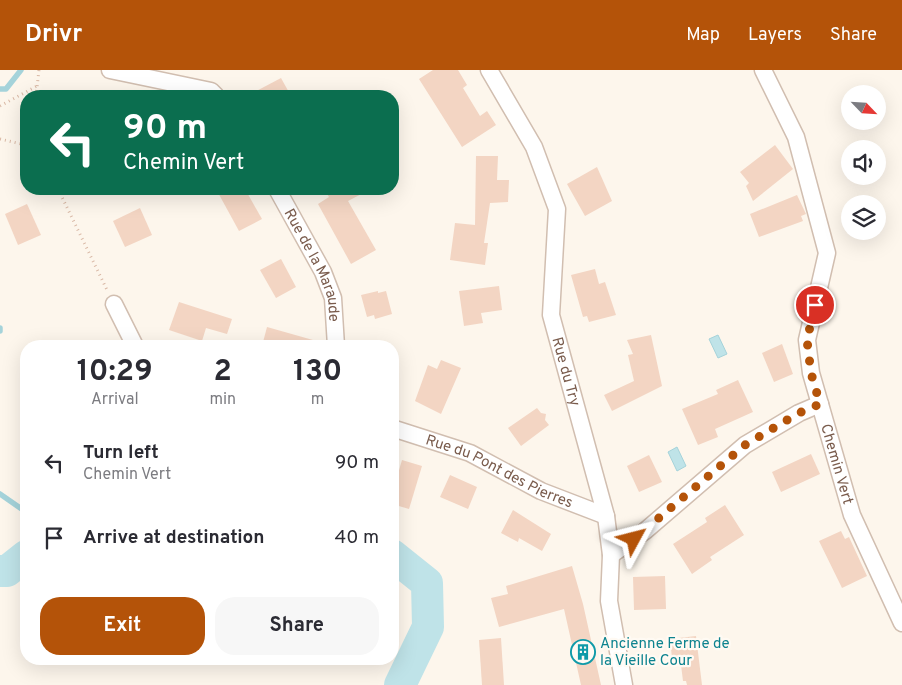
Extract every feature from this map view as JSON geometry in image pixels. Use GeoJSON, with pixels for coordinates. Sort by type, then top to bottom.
{"type":"FeatureCollection","features":[{"type":"Feature","properties":{"kind":"street"},"geometry":{"type":"LineString","coordinates":[[110,70],[206,90]]}},
{"type":"Feature","properties":{"kind":"street","name":"Rue du Try"},"geometry":{"type":"LineString","coordinates":[[489,70],[534,147],[557,209],[551,315],[606,516],[611,555],[610,601],[624,685]]}},
{"type":"Feature","properties":{"kind":"street","name":"Chemin Vert"},"geometry":{"type":"LineString","coordinates":[[763,70],[796,137],[827,253],[807,340],[811,373],[852,515],[902,623]]}},
{"type":"Feature","properties":{"kind":"street","name":"Rue de la Maraude"},"geometry":{"type":"LineString","coordinates":[[279,195],[323,272],[333,298],[336,340]]}},
{"type":"Feature","properties":{"kind":"street"},"geometry":{"type":"LineString","coordinates":[[114,304],[132,340]]}},
{"type":"Feature","properties":{"kind":"street"},"geometry":{"type":"LineString","coordinates":[[611,555],[645,531],[745,445],[799,413],[820,404]]}},
{"type":"Feature","properties":{"kind":"street","name":"Rue du Pont des Pierres"},"geometry":{"type":"LineString","coordinates":[[399,430],[470,454],[541,491],[606,516]]}},
{"type":"Feature","properties":{"kind":"path"},"geometry":{"type":"LineString","coordinates":[[37,90],[39,70]]}},
{"type":"Feature","properties":{"kind":"path"},"geometry":{"type":"LineString","coordinates":[[30,90],[37,86]]}},
{"type":"Feature","properties":{"kind":"path"},"geometry":{"type":"LineString","coordinates":[[0,106],[20,95]]}},
{"type":"Feature","properties":{"kind":"path"},"geometry":{"type":"LineString","coordinates":[[0,139],[20,143]]}},
{"type":"Feature","properties":{"kind":"path"},"geometry":{"type":"LineString","coordinates":[[61,195],[114,304]]}},
{"type":"Feature","properties":{"kind":"water"},"geometry":{"type":"Polygon","coordinates":[[[718,335],[727,354],[718,358],[709,339],[718,335]]]}},
{"type":"Feature","properties":{"kind":"water"},"geometry":{"type":"Polygon","coordinates":[[[677,447],[686,466],[677,471],[668,452],[677,447]]]}},
{"type":"Feature","properties":{"kind":"building"},"geometry":{"type":"Polygon","coordinates":[[[433,70],[458,70],[467,85],[463,88],[480,116],[487,111],[496,125],[462,147],[419,79],[433,70]]]}},
{"type":"Feature","properties":{"kind":"building"},"geometry":{"type":"Polygon","coordinates":[[[281,78],[288,90],[258,90],[281,78]]]}},
{"type":"Feature","properties":{"kind":"building"},"geometry":{"type":"Polygon","coordinates":[[[775,145],[793,169],[753,201],[746,186],[749,183],[740,172],[775,145]]]}},
{"type":"Feature","properties":{"kind":"building"},"geometry":{"type":"Polygon","coordinates":[[[476,156],[498,156],[497,180],[509,180],[508,202],[490,203],[484,243],[488,243],[485,265],[450,260],[455,223],[475,225],[476,156]]]}},
{"type":"Feature","properties":{"kind":"building"},"geometry":{"type":"Polygon","coordinates":[[[597,167],[612,201],[585,216],[567,184],[597,167]]]}},
{"type":"Feature","properties":{"kind":"building"},"geometry":{"type":"Polygon","coordinates":[[[219,195],[248,195],[262,219],[239,231],[219,195]]]}},
{"type":"Feature","properties":{"kind":"building"},"geometry":{"type":"Polygon","coordinates":[[[328,195],[360,195],[348,201],[376,250],[351,264],[318,204],[329,197],[328,195]]]}},
{"type":"Feature","properties":{"kind":"building"},"geometry":{"type":"Polygon","coordinates":[[[797,195],[806,214],[801,216],[803,221],[759,237],[750,214],[797,195]]]}},
{"type":"Feature","properties":{"kind":"building"},"geometry":{"type":"Polygon","coordinates":[[[27,204],[41,235],[18,245],[5,214],[27,204]]]}},
{"type":"Feature","properties":{"kind":"building"},"geometry":{"type":"Polygon","coordinates":[[[140,208],[152,235],[125,247],[113,221],[140,208]]]}},
{"type":"Feature","properties":{"kind":"building"},"geometry":{"type":"Polygon","coordinates":[[[281,259],[296,287],[276,298],[260,270],[281,259]]]}},
{"type":"Feature","properties":{"kind":"building"},"geometry":{"type":"Polygon","coordinates":[[[595,269],[599,284],[605,282],[616,315],[589,322],[587,316],[583,317],[571,275],[595,269]]]}},
{"type":"Feature","properties":{"kind":"building"},"geometry":{"type":"Polygon","coordinates":[[[499,286],[502,310],[481,313],[483,323],[464,326],[459,291],[499,286]]]}},
{"type":"Feature","properties":{"kind":"building"},"geometry":{"type":"Polygon","coordinates":[[[378,291],[378,293],[386,291],[392,314],[375,319],[374,315],[367,317],[361,295],[378,291]]]}},
{"type":"Feature","properties":{"kind":"building"},"geometry":{"type":"Polygon","coordinates":[[[179,302],[232,319],[227,334],[206,328],[202,340],[169,330],[179,302]]]}},
{"type":"Feature","properties":{"kind":"building"},"geometry":{"type":"Polygon","coordinates":[[[267,327],[313,340],[264,340],[267,327]]]}},
{"type":"Feature","properties":{"kind":"building"},"geometry":{"type":"Polygon","coordinates":[[[651,335],[662,386],[612,411],[604,395],[634,381],[628,355],[633,354],[627,340],[651,335]]]}},
{"type":"Feature","properties":{"kind":"building"},"geometry":{"type":"Polygon","coordinates":[[[782,344],[793,374],[774,382],[762,353],[782,344]]]}},
{"type":"Feature","properties":{"kind":"building"},"geometry":{"type":"Polygon","coordinates":[[[441,360],[461,368],[441,414],[415,401],[428,365],[437,369],[441,360]]]}},
{"type":"Feature","properties":{"kind":"building"},"geometry":{"type":"Polygon","coordinates":[[[738,380],[753,412],[715,429],[718,437],[698,445],[682,409],[718,394],[716,390],[738,380]]]}},
{"type":"Feature","properties":{"kind":"building"},"geometry":{"type":"Polygon","coordinates":[[[537,408],[541,413],[546,414],[545,420],[549,425],[521,446],[508,428],[537,408]]]}},
{"type":"Feature","properties":{"kind":"building"},"geometry":{"type":"Polygon","coordinates":[[[811,454],[820,474],[781,492],[772,472],[811,454]]]}},
{"type":"Feature","properties":{"kind":"building"},"geometry":{"type":"Polygon","coordinates":[[[649,455],[662,482],[639,492],[627,466],[649,455]]]}},
{"type":"Feature","properties":{"kind":"building"},"geometry":{"type":"Polygon","coordinates":[[[402,460],[422,466],[409,509],[399,506],[399,470],[402,460]]]}},
{"type":"Feature","properties":{"kind":"building"},"geometry":{"type":"Polygon","coordinates":[[[450,475],[477,487],[468,509],[440,497],[450,475]]]}},
{"type":"Feature","properties":{"kind":"building"},"geometry":{"type":"Polygon","coordinates":[[[725,505],[744,535],[710,557],[712,560],[692,574],[673,544],[707,522],[705,518],[725,505]]]}},
{"type":"Feature","properties":{"kind":"building"},"geometry":{"type":"Polygon","coordinates":[[[513,510],[551,534],[542,551],[519,538],[518,542],[501,533],[513,510]]]}},
{"type":"Feature","properties":{"kind":"building"},"geometry":{"type":"Polygon","coordinates":[[[841,531],[845,539],[849,537],[867,576],[842,588],[819,541],[841,531]]]}},
{"type":"Feature","properties":{"kind":"building"},"geometry":{"type":"Polygon","coordinates":[[[572,566],[583,604],[601,685],[581,685],[564,609],[499,627],[491,598],[508,594],[506,586],[572,566]]]}},
{"type":"Feature","properties":{"kind":"building"},"geometry":{"type":"Polygon","coordinates":[[[665,576],[666,609],[634,610],[633,577],[665,576]]]}},
{"type":"Feature","properties":{"kind":"building"},"geometry":{"type":"Polygon","coordinates":[[[696,636],[702,685],[687,685],[686,681],[683,681],[680,657],[672,658],[670,639],[696,636]]]}},
{"type":"Feature","properties":{"kind":"building"},"geometry":{"type":"Polygon","coordinates":[[[501,638],[504,685],[482,685],[479,640],[501,638]]]}},
{"type":"Feature","properties":{"kind":"waterway"},"geometry":{"type":"LineString","coordinates":[[0,89],[6,89],[21,70]]}},
{"type":"Feature","properties":{"kind":"waterway"},"geometry":{"type":"LineString","coordinates":[[0,494],[20,508]]}},
{"type":"Feature","properties":{"kind":"waterway"},"geometry":{"type":"LineString","coordinates":[[0,571],[7,571],[20,561]]}},
{"type":"Feature","properties":{"kind":"waterway"},"geometry":{"type":"LineString","coordinates":[[399,561],[427,583],[428,627],[400,685]]}},
{"type":"Feature","properties":{"kind":"place","name":"Ancienne Ferme de la Vieille Cour"},"geometry":{"type":"Point","coordinates":[583,652]}},
{"type":"Feature","properties":{"kind":"route"},"geometry":{"type":"LineString","coordinates":[[634,539],[745,445],[799,413],[820,404],[811,373],[807,340],[815,305]]}}]}
